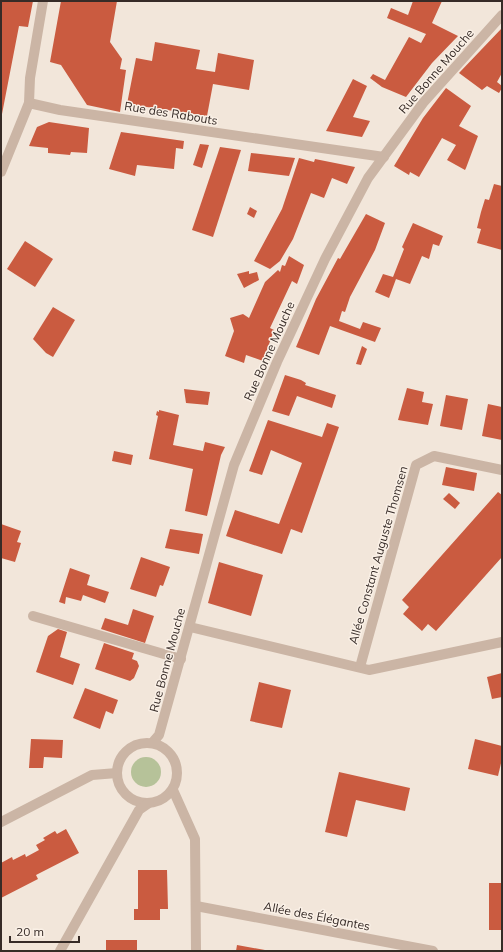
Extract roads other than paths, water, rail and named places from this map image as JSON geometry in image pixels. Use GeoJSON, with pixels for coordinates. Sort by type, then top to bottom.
{"type":"FeatureCollection","features":[{"type":"Feature","properties":{"kind":"street"},"geometry":{"type":"LineString","coordinates":[[1,172],[29,103],[30,78],[43,1]]}},
{"type":"Feature","properties":{"kind":"street","name":"Rue Bonne Mouche"},"geometry":{"type":"LineString","coordinates":[[152,743],[159,735],[234,465],[277,362],[325,259],[368,178],[423,103],[502,15]]}},
{"type":"Feature","properties":{"kind":"street","name":"Rue des Rabouts"},"geometry":{"type":"LineString","coordinates":[[29,103],[60,110],[384,157]]}},
{"type":"Feature","properties":{"kind":"street","name":"Allée Constant Auguste Thomsen"},"geometry":{"type":"LineString","coordinates":[[360,667],[416,465],[434,456],[502,470]]}},
{"type":"Feature","properties":{"kind":"street"},"geometry":{"type":"LineString","coordinates":[[33,616],[181,659]]}},
{"type":"Feature","properties":{"kind":"street"},"geometry":{"type":"LineString","coordinates":[[190,627],[369,670],[502,642]]}},
{"type":"Feature","properties":{"kind":"street"},"geometry":{"type":"LineString","coordinates":[[60,951],[139,810],[149,803],[158,801],[173,790],[177,780],[175,761],[165,749],[152,743],[132,747],[124,754],[119,763],[117,773],[123,791],[131,798],[149,803]]}},
{"type":"Feature","properties":{"kind":"street"},"geometry":{"type":"LineString","coordinates":[[1,822],[92,774],[117,773]]}},
{"type":"Feature","properties":{"kind":"street"},"geometry":{"type":"LineString","coordinates":[[173,790],[195,839],[196,951]]}},
{"type":"Feature","properties":{"kind":"street","name":"Allée des Élégantes"},"geometry":{"type":"LineString","coordinates":[[196,906],[433,951]]}}]}
